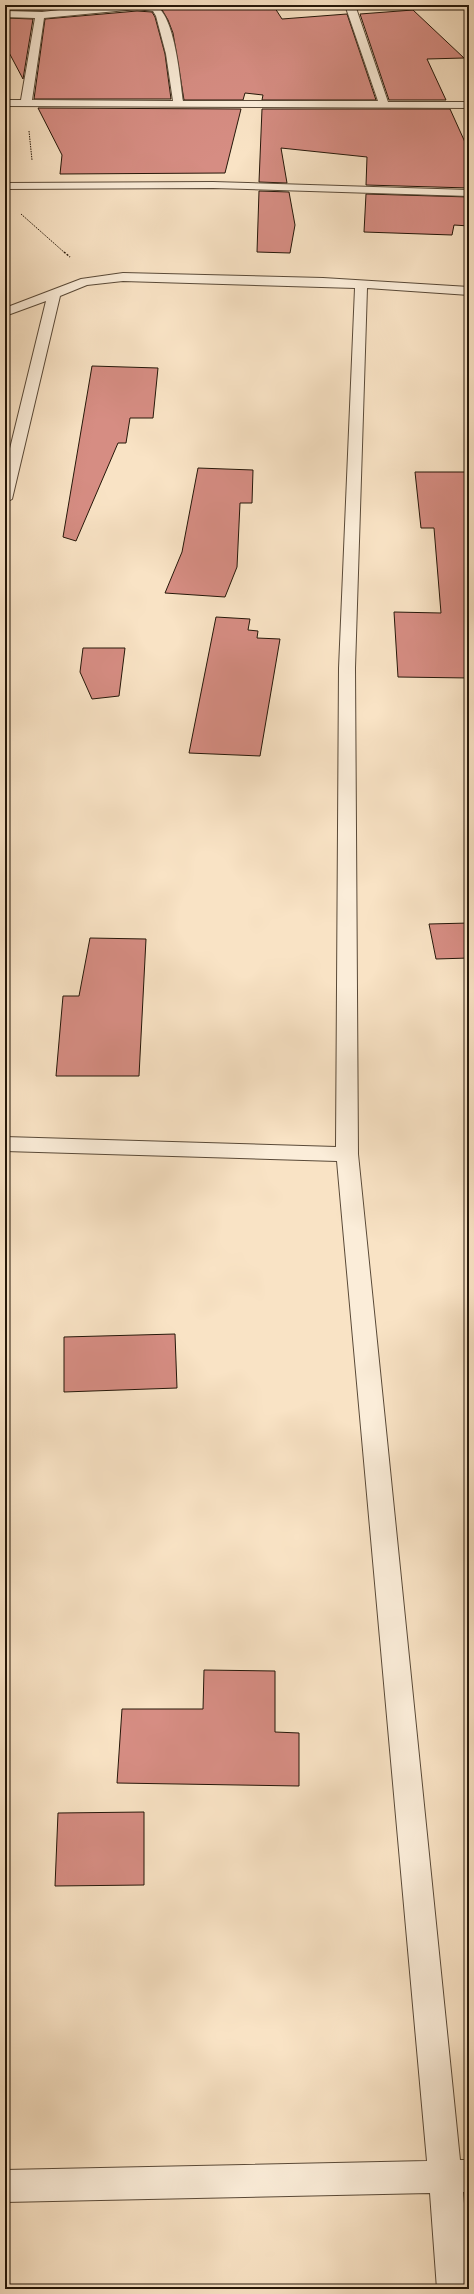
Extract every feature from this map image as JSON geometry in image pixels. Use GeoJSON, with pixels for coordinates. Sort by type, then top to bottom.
{"type":"FeatureCollection","features":[{"type":"Feature","properties":{"kind":"street"},"geometry":{"type":"LineString","coordinates":[[350,5],[384,104]]}},
{"type":"Feature","properties":{"kind":"street"},"geometry":{"type":"LineString","coordinates":[[5,14],[40,15],[137,6],[148,6],[157,10],[166,32],[174,63],[178,103]]}},
{"type":"Feature","properties":{"kind":"street"},"geometry":{"type":"LineString","coordinates":[[26,103],[40,15]]}},
{"type":"Feature","properties":{"kind":"street"},"geometry":{"type":"LineString","coordinates":[[5,104],[178,103],[469,105]]}},
{"type":"Feature","properties":{"kind":"street"},"geometry":{"type":"LineString","coordinates":[[5,186],[213,184],[469,193]]}},
{"type":"Feature","properties":{"kind":"street"},"geometry":{"type":"LineString","coordinates":[[5,312],[96,279],[212,278],[322,282],[361,286],[469,291]]}},
{"type":"Feature","properties":{"kind":"street"},"geometry":{"type":"LineString","coordinates":[[361,286],[347,668],[347,1154],[457,2176],[454,2289]]}},
{"type":"Feature","properties":{"kind":"street"},"geometry":{"type":"LineString","coordinates":[[5,499],[54,293]]}},
{"type":"Feature","properties":{"kind":"street"},"geometry":{"type":"LineString","coordinates":[[5,1144],[347,1154]]}},
{"type":"Feature","properties":{"kind":"street"},"geometry":{"type":"LineString","coordinates":[[5,2186],[457,2176]]}},
{"type":"Feature","properties":{"kind":"path"},"geometry":{"type":"LineString","coordinates":[[26,103],[34,185]]}},
{"type":"Feature","properties":{"kind":"path"},"geometry":{"type":"LineString","coordinates":[[18,212],[96,279]]}},
{"type":"Feature","properties":{"kind":"building"},"geometry":{"type":"Polygon","coordinates":[[[5,5],[60,5],[62,8],[42,10],[5,10],[5,5]]]}},
{"type":"Feature","properties":{"kind":"building"},"geometry":{"type":"Polygon","coordinates":[[[215,5],[273,5],[282,19],[347,14],[376,100],[262,100],[263,95],[245,93],[243,100],[184,100],[173,33],[161,8],[215,5]]]}},
{"type":"Feature","properties":{"kind":"building"},"geometry":{"type":"Polygon","coordinates":[[[413,10],[464,58],[427,59],[446,100],[389,100],[360,14],[413,10]]]}},
{"type":"Feature","properties":{"kind":"building"},"geometry":{"type":"Polygon","coordinates":[[[137,11],[152,12],[155,17],[165,54],[171,99],[34,99],[45,19],[137,11]]]}},
{"type":"Feature","properties":{"kind":"building"},"geometry":{"type":"Polygon","coordinates":[[[5,18],[33,19],[23,79],[5,45],[5,18]]]}},
{"type":"Feature","properties":{"kind":"building"},"geometry":{"type":"Polygon","coordinates":[[[38,108],[241,109],[225,173],[60,174],[62,155],[38,108]]]}},
{"type":"Feature","properties":{"kind":"building"},"geometry":{"type":"Polygon","coordinates":[[[262,109],[450,109],[469,151],[469,188],[366,185],[367,157],[281,148],[287,183],[259,182],[262,109]]]}},
{"type":"Feature","properties":{"kind":"building"},"geometry":{"type":"Polygon","coordinates":[[[259,191],[289,192],[295,225],[290,253],[257,252],[259,191]]]}},
{"type":"Feature","properties":{"kind":"building"},"geometry":{"type":"Polygon","coordinates":[[[366,194],[469,197],[469,226],[454,225],[452,235],[364,232],[366,194]]]}},
{"type":"Feature","properties":{"kind":"building"},"geometry":{"type":"Polygon","coordinates":[[[92,366],[158,368],[153,418],[130,418],[126,443],[118,443],[76,541],[63,537],[92,366]]]}},
{"type":"Feature","properties":{"kind":"building"},"geometry":{"type":"Polygon","coordinates":[[[198,468],[253,470],[252,503],[240,503],[237,567],[225,597],[165,593],[182,552],[198,468]]]}},
{"type":"Feature","properties":{"kind":"building"},"geometry":{"type":"Polygon","coordinates":[[[415,472],[466,472],[469,498],[469,678],[398,677],[394,612],[441,613],[434,528],[421,528],[415,472]]]}},
{"type":"Feature","properties":{"kind":"building"},"geometry":{"type":"Polygon","coordinates":[[[216,617],[250,619],[248,630],[258,631],[257,638],[280,639],[260,756],[189,753],[216,617]]]}},
{"type":"Feature","properties":{"kind":"building"},"geometry":{"type":"Polygon","coordinates":[[[83,648],[125,648],[119,696],[92,699],[80,672],[83,648]]]}},
{"type":"Feature","properties":{"kind":"building"},"geometry":{"type":"Polygon","coordinates":[[[469,923],[469,958],[436,959],[429,924],[469,923]]]}},
{"type":"Feature","properties":{"kind":"building"},"geometry":{"type":"Polygon","coordinates":[[[90,938],[146,939],[139,1076],[56,1076],[63,996],[79,996],[90,938]]]}},
{"type":"Feature","properties":{"kind":"building"},"geometry":{"type":"Polygon","coordinates":[[[175,1334],[177,1388],[64,1392],[64,1337],[175,1334]]]}},
{"type":"Feature","properties":{"kind":"building"},"geometry":{"type":"Polygon","coordinates":[[[204,1670],[275,1671],[275,1732],[299,1733],[299,1786],[117,1783],[122,1709],[203,1709],[204,1670]]]}},
{"type":"Feature","properties":{"kind":"building"},"geometry":{"type":"Polygon","coordinates":[[[144,1812],[144,1885],[55,1886],[58,1813],[144,1812]]]}}]}
